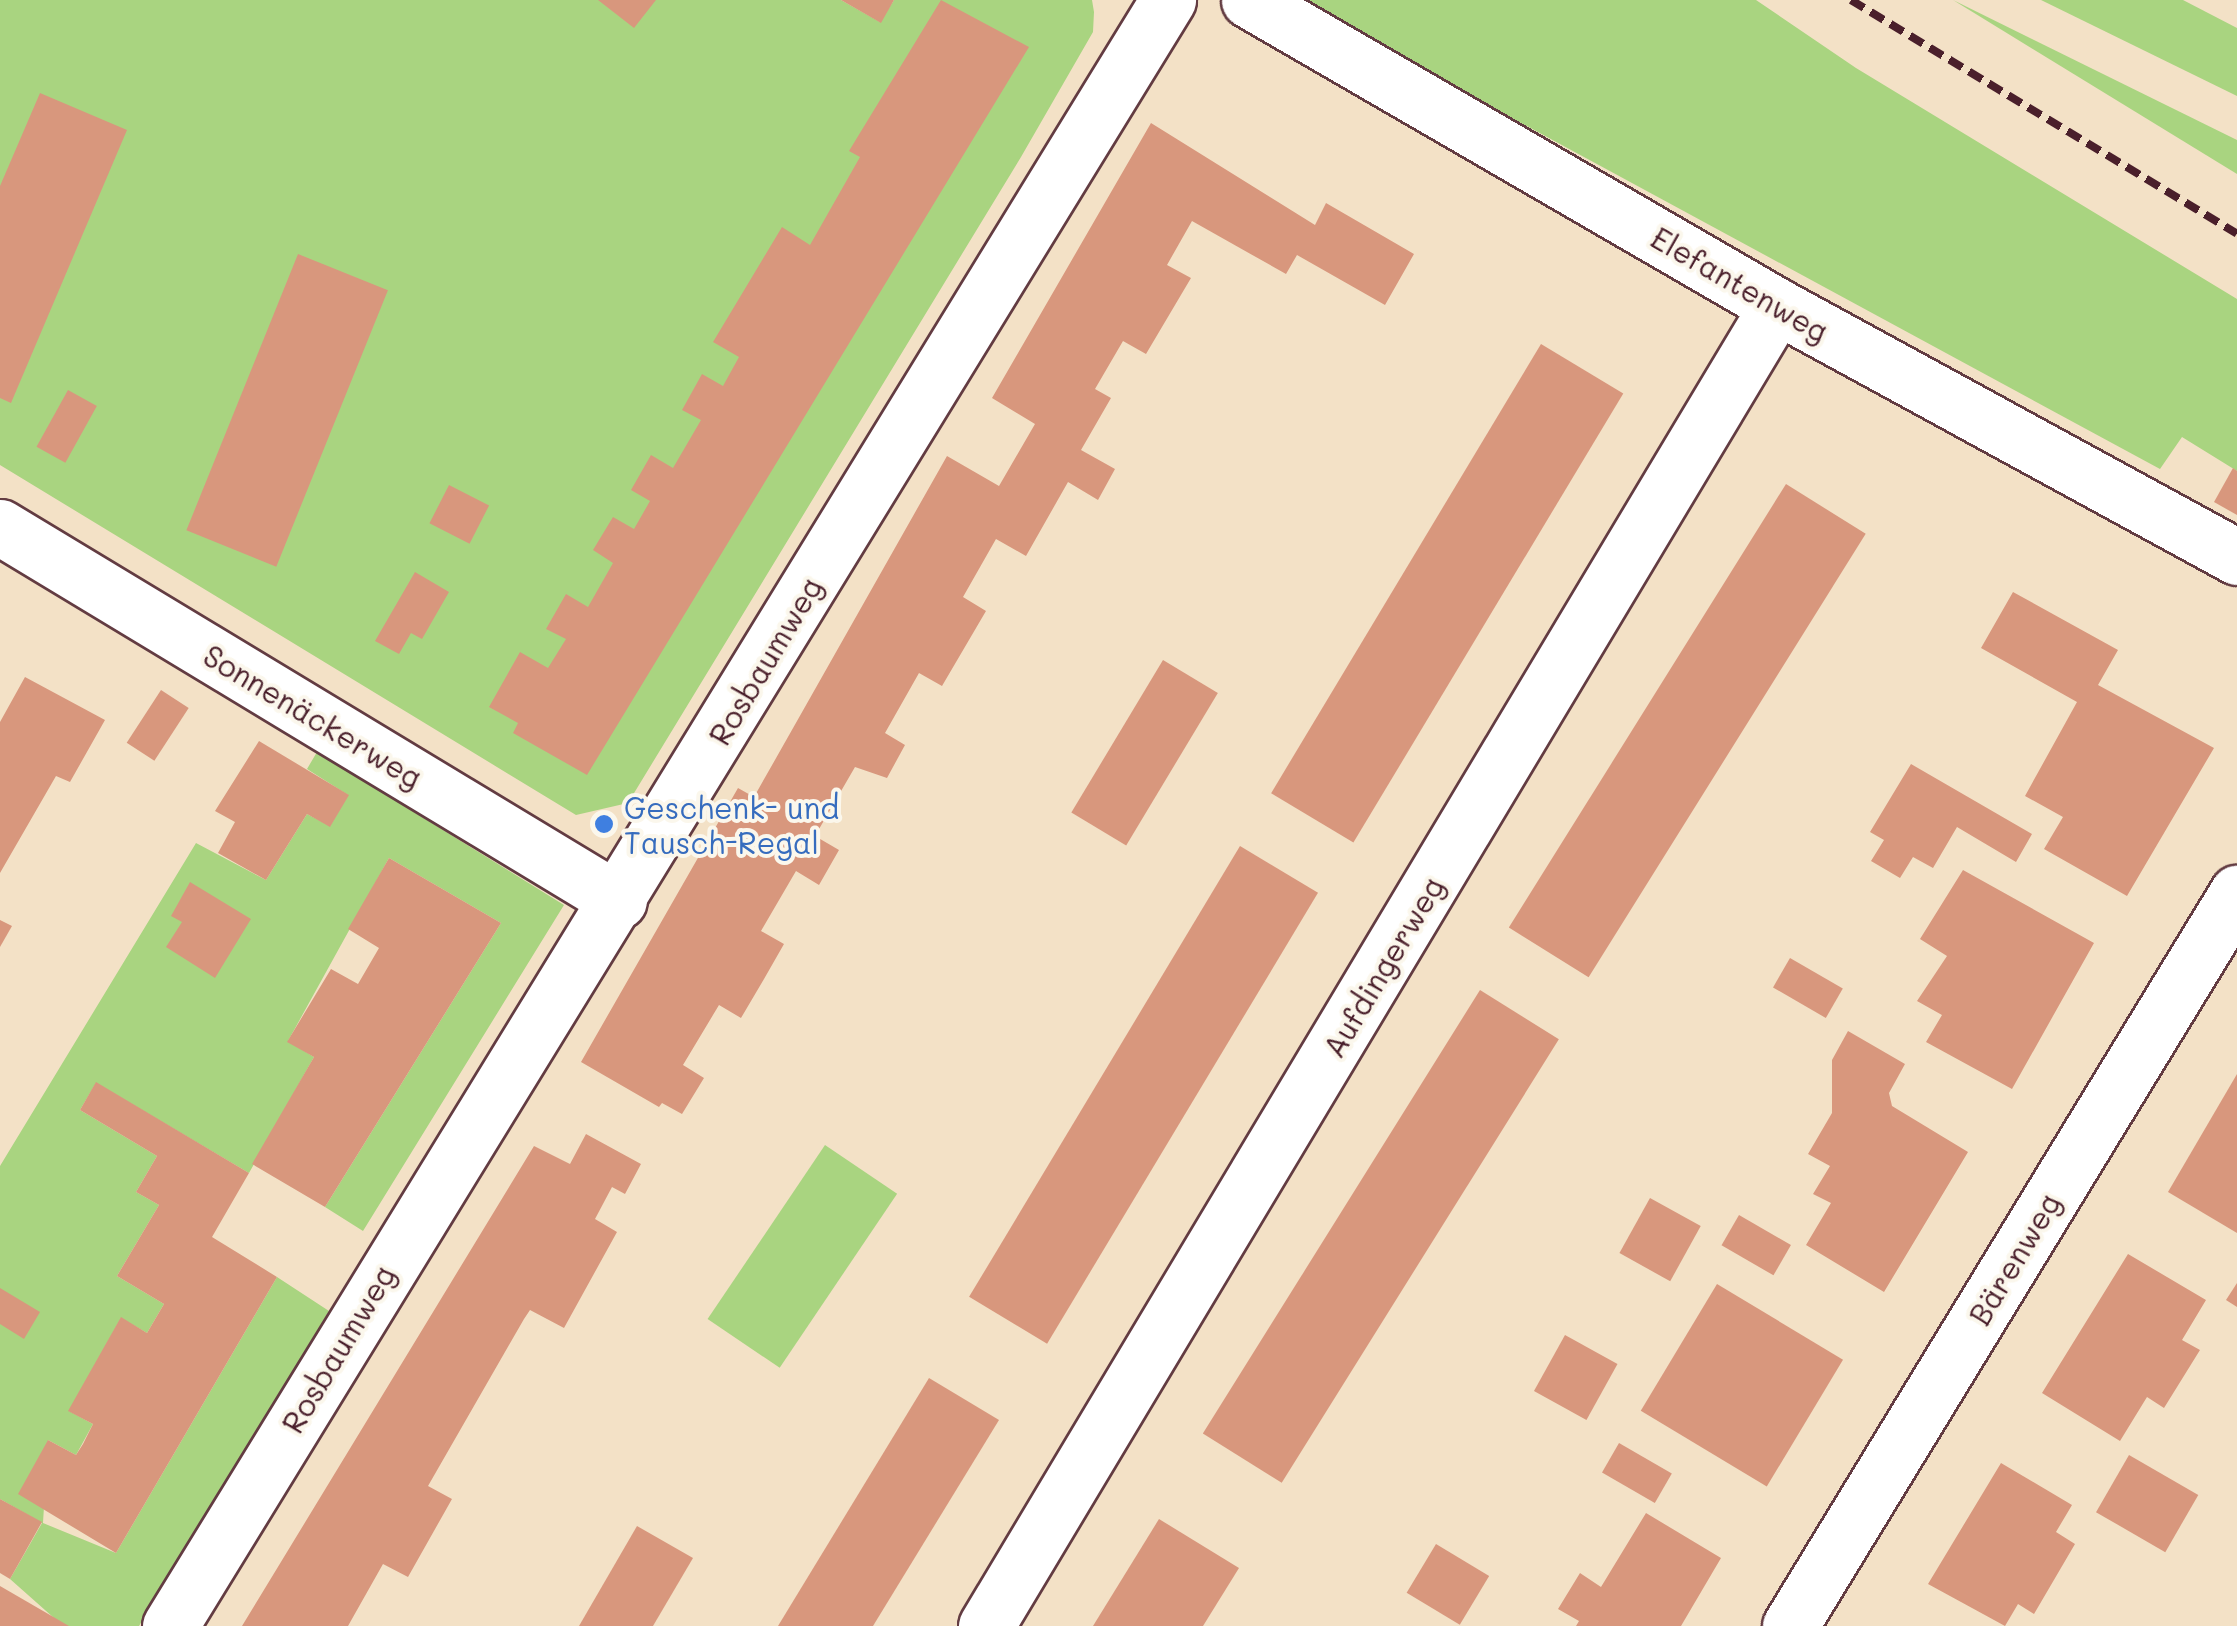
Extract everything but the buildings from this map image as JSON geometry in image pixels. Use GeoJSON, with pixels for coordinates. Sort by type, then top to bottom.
{"type":"FeatureCollection","features":[{"type":"Feature","properties":{"kind":"street","name":"Rosbaumweg"},"geometry":{"type":"LineString","coordinates":[[170,1626],[506,1072],[619,901],[1168,0]]}},
{"type":"Feature","properties":{"kind":"street","name":"Elefantenweg"},"geometry":{"type":"LineString","coordinates":[[1249,0],[1777,306],[2237,557]]}},
{"type":"Feature","properties":{"kind":"street","name":"Aufdingerweg"},"geometry":{"type":"LineString","coordinates":[[986,1626],[1777,306]]}},
{"type":"Feature","properties":{"kind":"street","name":"Sonnenäckerweg"},"geometry":{"type":"LineString","coordinates":[[2,533],[619,901]]}},
{"type":"Feature","properties":{"kind":"street","name":"Bärenweg"},"geometry":{"type":"LineString","coordinates":[[1790,1626],[2237,893]]}},
{"type":"Feature","properties":{"kind":"green space"},"geometry":{"type":"Polygon","coordinates":[[[0,0],[841,0],[880,22],[894,0],[1092,0],[1094,12],[1093,32],[1021,157],[628,803],[576,815],[0,465],[0,0]]]}},
{"type":"Feature","properties":{"kind":"green space"},"geometry":{"type":"Polygon","coordinates":[[[1294,0],[1756,0],[1856,68],[2237,299],[2237,471],[2182,437],[2160,469],[1294,0]]]}},
{"type":"Feature","properties":{"kind":"green space"},"geometry":{"type":"Polygon","coordinates":[[[1953,0],[2237,140],[2237,174],[1953,0]]]}},
{"type":"Feature","properties":{"kind":"green space"},"geometry":{"type":"Polygon","coordinates":[[[2041,0],[2183,0],[2237,28],[2237,96],[2041,0]]]}},
{"type":"Feature","properties":{"kind":"green space"},"geometry":{"type":"Polygon","coordinates":[[[317,752],[564,905],[363,1231],[325,1207],[501,923],[389,858],[288,1041],[314,1057],[249,1173],[96,1083],[80,1110],[157,1156],[136,1192],[159,1205],[117,1276],[164,1304],[147,1333],[121,1318],[69,1411],[93,1424],[76,1455],[48,1440],[43,1523],[116,1553],[277,1277],[329,1311],[139,1626],[63,1626],[10,1579],[42,1523],[0,1499],[0,1166],[196,843],[266,880],[307,814],[330,826],[348,795],[307,769],[317,752]]]}},
{"type":"Feature","properties":{"kind":"green space"},"geometry":{"type":"Polygon","coordinates":[[[825,1145],[897,1194],[780,1368],[708,1319],[825,1145]]]}},
{"type":"Feature","properties":{"kind":"railway"},"geometry":{"type":"LineString","coordinates":[[1851,0],[2237,234]]}},
{"type":"Feature","properties":{"kind":"place","name":"Geschenk- und Tausch-Regal"},"geometry":{"type":"Point","coordinates":[604,824]}}]}
